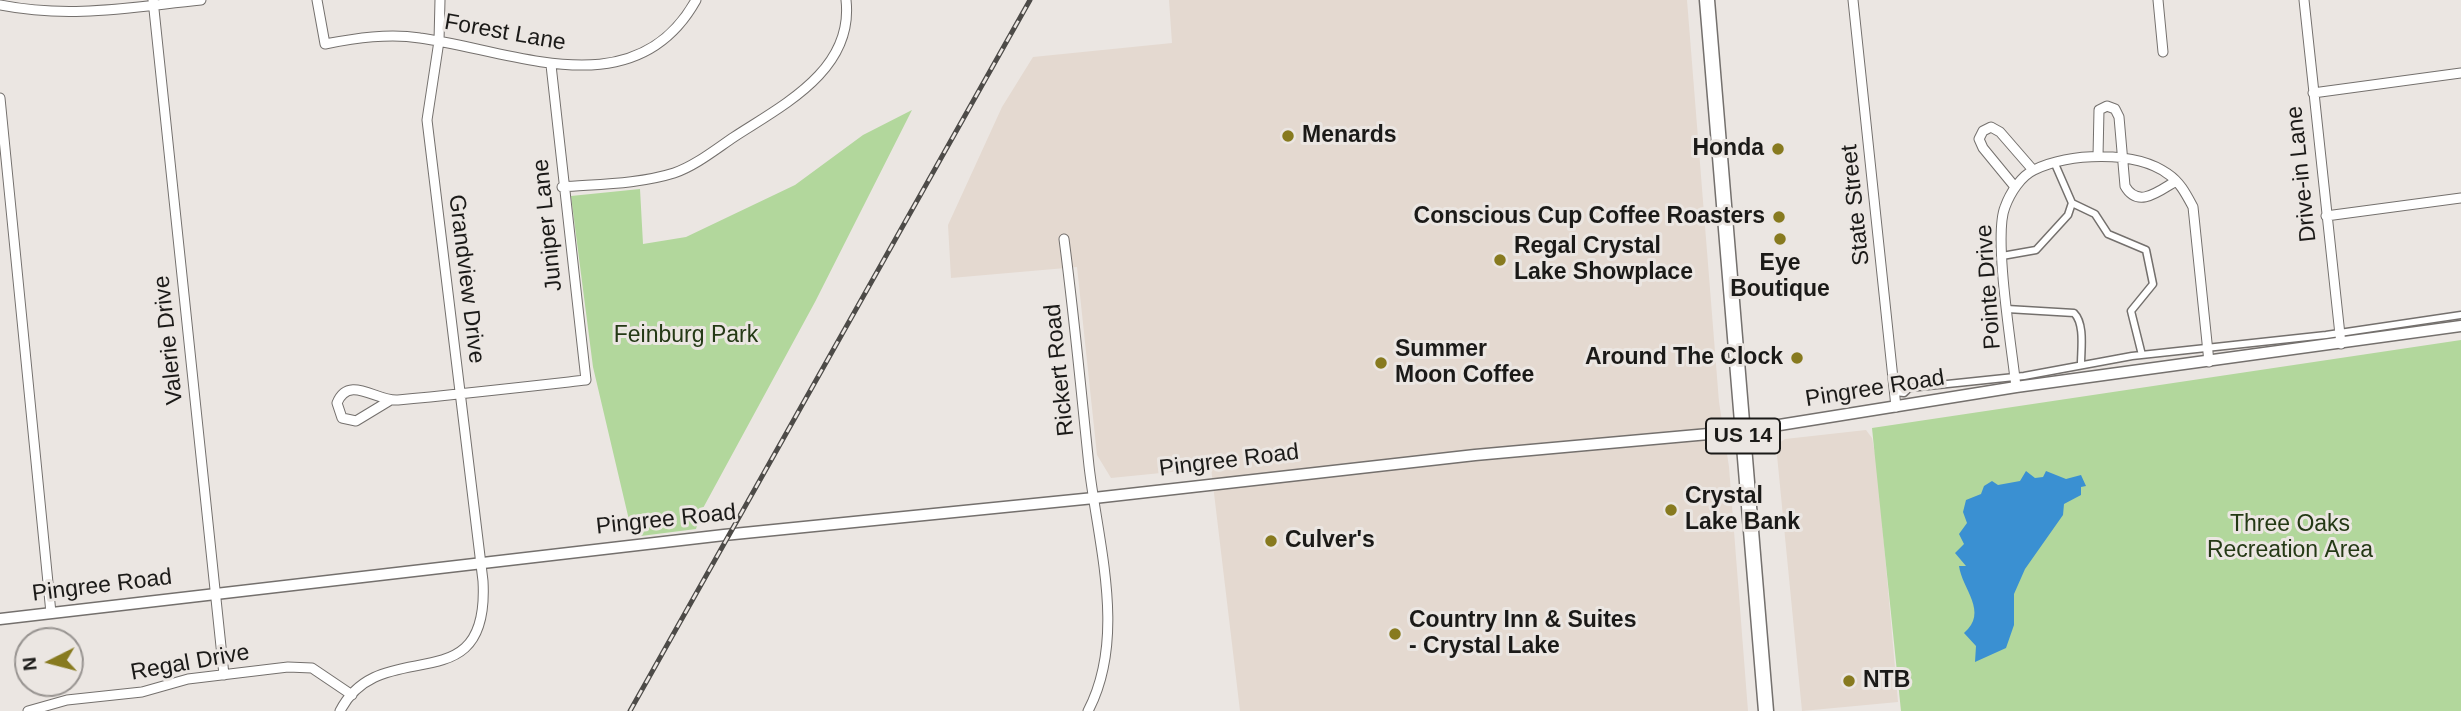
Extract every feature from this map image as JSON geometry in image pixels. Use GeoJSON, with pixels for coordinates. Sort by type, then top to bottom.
{"type":"FeatureCollection","features":[{"type":"Feature","properties":{"kind":"main road","name":"US 14"},"geometry":{"type":"LineString","coordinates":[[1707,0],[1766,711]]}},
{"type":"Feature","properties":{"kind":"street"},"geometry":{"type":"LineString","coordinates":[[0,5],[52,13],[201,0]]}},
{"type":"Feature","properties":{"kind":"street","name":"Forest Lane"},"geometry":{"type":"LineString","coordinates":[[317,0],[325,44],[395,36],[463,44],[551,65],[590,65],[620,60],[648,49],[677,29],[696,0]]}},
{"type":"Feature","properties":{"kind":"street","name":"Grandview Drive"},"geometry":{"type":"LineString","coordinates":[[340,711],[352,695],[381,673],[443,661],[464,649],[479,629],[484,612],[461,394],[427,120],[439,41],[440,0]]}},
{"type":"Feature","properties":{"kind":"street"},"geometry":{"type":"LineString","coordinates":[[562,187],[619,182],[677,172],[774,111],[807,88],[836,53],[844,31],[846,0]]}},
{"type":"Feature","properties":{"kind":"street","name":"State Street"},"geometry":{"type":"LineString","coordinates":[[1853,0],[1896,407]]}},
{"type":"Feature","properties":{"kind":"street"},"geometry":{"type":"LineString","coordinates":[[2158,0],[2163,52]]}},
{"type":"Feature","properties":{"kind":"street","name":"Drive-in Lane"},"geometry":{"type":"LineString","coordinates":[[2304,0],[2340,339]]}},
{"type":"Feature","properties":{"kind":"street","name":"Valerie Drive"},"geometry":{"type":"LineString","coordinates":[[153,3],[224,675]]}},
{"type":"Feature","properties":{"kind":"street","name":"Juniper Lane"},"geometry":{"type":"LineString","coordinates":[[461,394],[586,380],[562,187],[551,65]]}},
{"type":"Feature","properties":{"kind":"street"},"geometry":{"type":"LineString","coordinates":[[2312,93],[2461,73]]}},
{"type":"Feature","properties":{"kind":"street"},"geometry":{"type":"LineString","coordinates":[[0,98],[51,613]]}},
{"type":"Feature","properties":{"kind":"street"},"geometry":{"type":"LineString","coordinates":[[2098,156],[2096,117],[2099,110],[2107,106],[2115,109],[2119,117],[2122,158],[2130,195],[2139,199],[2176,181]]}},
{"type":"Feature","properties":{"kind":"street"},"geometry":{"type":"LineString","coordinates":[[2015,187],[1983,148],[1979,139],[1983,131],[1991,127],[2000,132],[2033,170]]}},
{"type":"Feature","properties":{"kind":"street","name":"Pointe Drive"},"geometry":{"type":"LineString","coordinates":[[2015,382],[2002,256],[2004,209],[2015,187],[2033,170],[2098,156],[2148,162],[2176,181],[2193,208],[2209,362]]}},
{"type":"Feature","properties":{"kind":"street"},"geometry":{"type":"LineString","coordinates":[[2055,164],[2072,203],[2095,214],[2108,234],[2146,250],[2153,284],[2131,311],[2142,355]]}},
{"type":"Feature","properties":{"kind":"street"},"geometry":{"type":"LineString","coordinates":[[2326,216],[2461,198]]}},
{"type":"Feature","properties":{"kind":"street"},"geometry":{"type":"LineString","coordinates":[[2002,256],[2036,250],[2068,215],[2072,203]]}},
{"type":"Feature","properties":{"kind":"street","name":"Rickert Road"},"geometry":{"type":"LineString","coordinates":[[1064,239],[1105,583],[1107,644],[1102,673],[1088,711]]}},
{"type":"Feature","properties":{"kind":"street"},"geometry":{"type":"LineString","coordinates":[[2007,309],[2074,313],[2079,318],[2081,364]]}},
{"type":"Feature","properties":{"kind":"street"},"geometry":{"type":"LineString","coordinates":[[1895,392],[1980,378],[2015,382],[2081,364],[2208,349],[2272,338],[2340,339],[2461,315]]}},
{"type":"Feature","properties":{"kind":"street","name":"Pingree Road"},"geometry":{"type":"LineString","coordinates":[[0,619],[724,535],[1094,498],[1433,459],[1742,431],[1896,407],[2015,382],[2209,362],[2340,339],[2461,326]]}},
{"type":"Feature","properties":{"kind":"street"},"geometry":{"type":"LineString","coordinates":[[389,401],[356,421],[342,418],[337,403],[344,392],[351,389],[389,401],[461,394]]}},
{"type":"Feature","properties":{"kind":"street","name":"Regal Drive"},"geometry":{"type":"LineString","coordinates":[[28,711],[67,700],[142,692],[188,679],[288,667],[312,668],[352,695]]}},
{"type":"Feature","properties":{"kind":"shaded area"},"geometry":{"type":"Polygon","coordinates":[[[1169,0],[1687,0],[1719,402],[1729,467],[1748,711],[1240,711],[1211,468],[1111,478],[1097,455],[1077,267],[951,278],[948,225],[1002,107],[1033,57],[1172,43],[1169,0]]]}},
{"type":"Feature","properties":{"kind":"shaded area"},"geometry":{"type":"Polygon","coordinates":[[[1866,430],[1872,438],[1877,464],[1898,702],[1802,711],[1776,445],[1785,439],[1866,430]]]}},
{"type":"Feature","properties":{"kind":"green space","name":"Feinburg Park"},"geometry":{"type":"Polygon","coordinates":[[[912,110],[815,302],[702,510],[696,529],[633,537],[593,367],[571,196],[640,189],[643,244],[686,237],[795,185],[863,135],[912,110]]]}},
{"type":"Feature","properties":{"kind":"green space","name":"Three Oaks Recreation Area"},"geometry":{"type":"Polygon","coordinates":[[[2461,340],[2461,711],[1901,711],[1872,428],[2461,340]]]}},
{"type":"Feature","properties":{"kind":"water"},"geometry":{"type":"Polygon","coordinates":[[[2026,471],[2035,478],[2043,477],[2046,471],[2066,479],[2081,475],[2086,486],[2081,487],[2081,495],[2064,504],[2063,515],[2025,569],[2014,594],[2014,625],[2006,648],[1975,662],[1976,646],[1964,633],[1971,625],[1974,609],[1959,566],[1966,566],[1955,553],[1964,544],[1959,534],[1967,523],[1963,512],[1966,500],[1981,494],[1984,486],[1992,481],[1998,485],[2020,481],[2026,471]]]}},
{"type":"Feature","properties":{"kind":"railway"},"geometry":{"type":"LineString","coordinates":[[630,711],[1030,0]]}},
{"type":"Feature","properties":{"kind":"place","name":"Menards"},"geometry":{"type":"Point","coordinates":[1288,136]}},
{"type":"Feature","properties":{"kind":"place","name":"Honda"},"geometry":{"type":"Point","coordinates":[1778,149]}},
{"type":"Feature","properties":{"kind":"place","name":"Conscious Cup Coffee Roasters"},"geometry":{"type":"Point","coordinates":[1779,217]}},
{"type":"Feature","properties":{"kind":"place","name":"Eye Boutique"},"geometry":{"type":"Point","coordinates":[1780,239]}},
{"type":"Feature","properties":{"kind":"place","name":"Regal Crystal Lake Showplace"},"geometry":{"type":"Point","coordinates":[1500,260]}},
{"type":"Feature","properties":{"kind":"place","name":"Around The Clock"},"geometry":{"type":"Point","coordinates":[1797,358]}},
{"type":"Feature","properties":{"kind":"place","name":"Summer Moon Coffee"},"geometry":{"type":"Point","coordinates":[1381,363]}},
{"type":"Feature","properties":{"kind":"place","name":"Crystal Lake Bank"},"geometry":{"type":"Point","coordinates":[1671,510]}},
{"type":"Feature","properties":{"kind":"place","name":"Culver's"},"geometry":{"type":"Point","coordinates":[1271,541]}},
{"type":"Feature","properties":{"kind":"place","name":"Country Inn & Suites - Crystal Lake"},"geometry":{"type":"Point","coordinates":[1395,634]}},
{"type":"Feature","properties":{"kind":"place","name":"NTB"},"geometry":{"type":"Point","coordinates":[1849,681]}}]}
